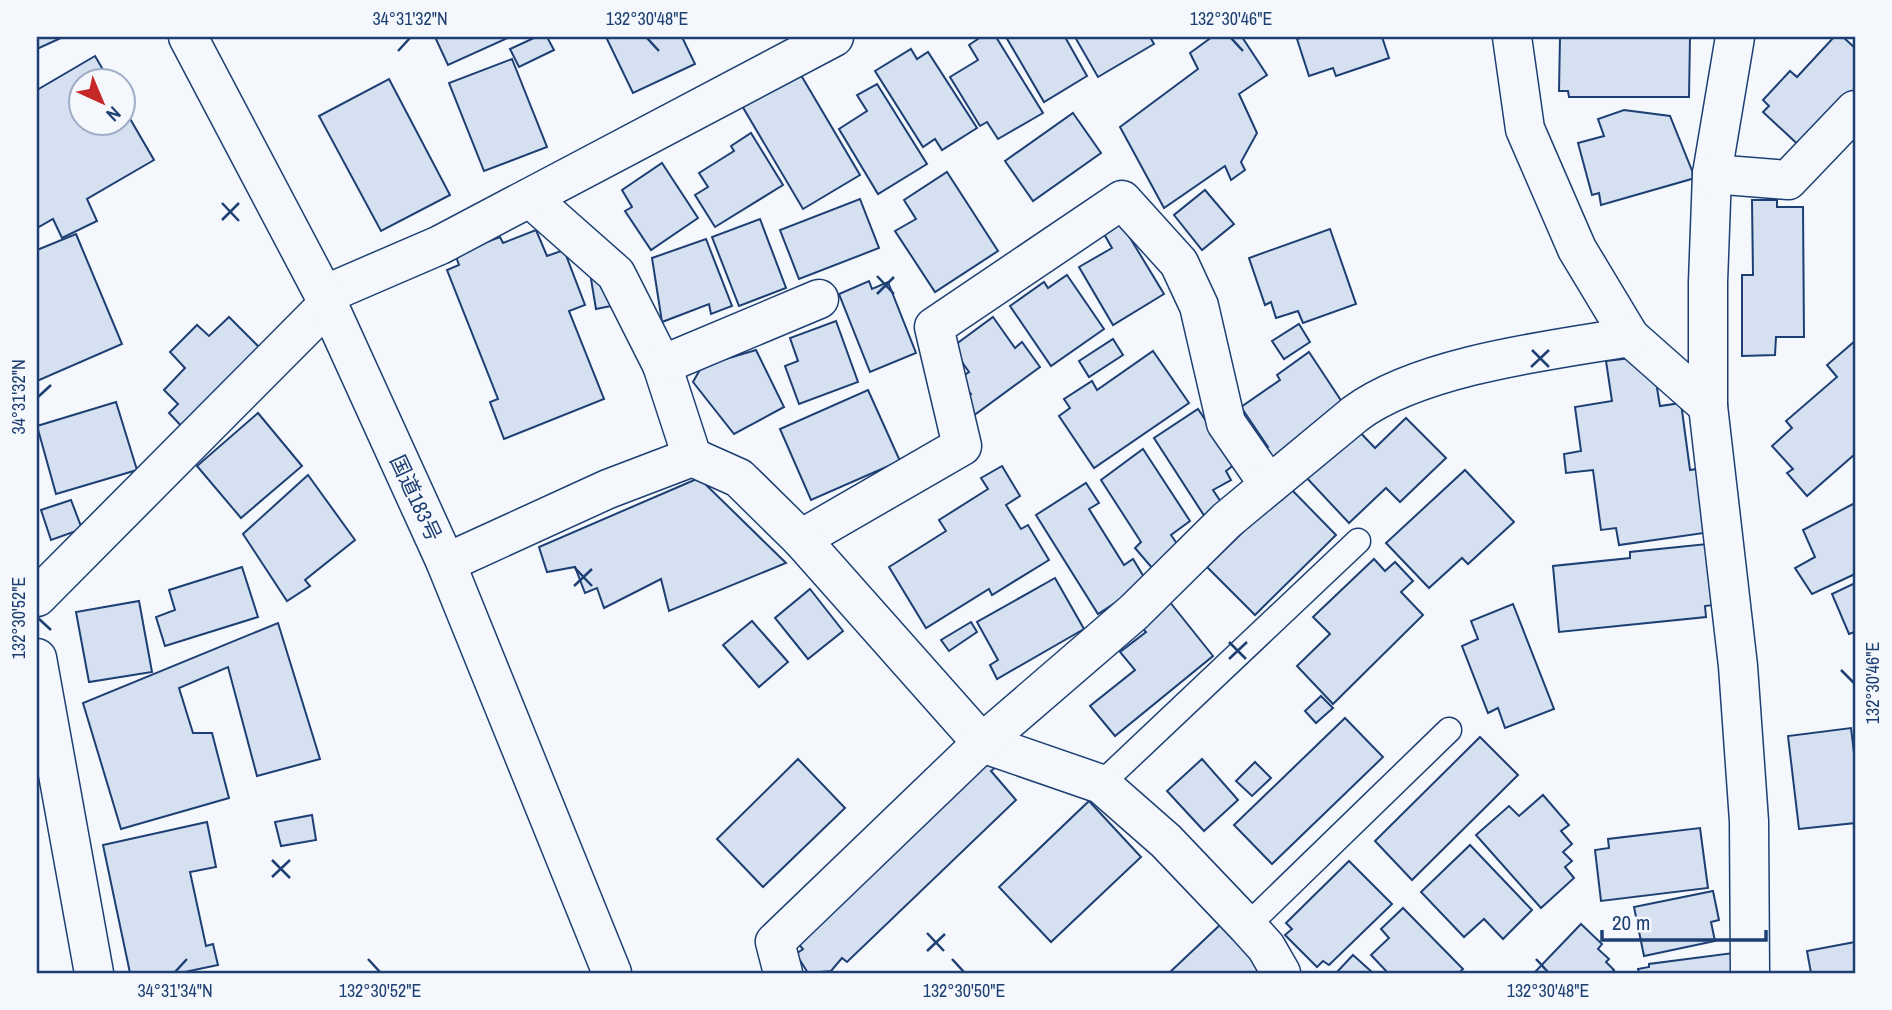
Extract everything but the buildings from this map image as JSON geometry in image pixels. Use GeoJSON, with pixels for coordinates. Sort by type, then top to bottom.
{"type":"FeatureCollection","features":[{"type":"Feature","properties":{"kind":"main road","name":"国道183号"},"geometry":{"type":"LineString","coordinates":[[188,37],[325,300],[446,564],[612,973]]}},
{"type":"Feature","properties":{"kind":"main road"},"geometry":{"type":"LineString","coordinates":[[37,597],[325,300],[440,245],[834,37]]}},
{"type":"Feature","properties":{"kind":"main road"},"geometry":{"type":"LineString","coordinates":[[1512,37],[1525,129],[1577,249],[1630,337],[1708,406]]}},
{"type":"Feature","properties":{"kind":"main road"},"geometry":{"type":"LineString","coordinates":[[1735,37],[1712,174],[1708,282],[1708,406],[1738,666],[1749,821],[1750,973]]}},
{"type":"Feature","properties":{"kind":"main road"},"geometry":{"type":"LineString","coordinates":[[1712,174],[1788,180],[1855,110]]}},
{"type":"Feature","properties":{"kind":"main road"},"geometry":{"type":"LineString","coordinates":[[530,198],[617,274],[662,365],[692,457]]}},
{"type":"Feature","properties":{"kind":"main road"},"geometry":{"type":"LineString","coordinates":[[801,539],[961,446],[934,327],[1122,200],[1179,263],[1199,306],[1226,423],[1269,485]]}},
{"type":"Feature","properties":{"kind":"main road"},"geometry":{"type":"LineString","coordinates":[[662,365],[819,299]]}},
{"type":"Feature","properties":{"kind":"main road"},"geometry":{"type":"LineString","coordinates":[[783,973],[775,942],[982,743],[1134,612],[1227,520],[1373,401],[1451,372],[1532,353],[1630,337]]}},
{"type":"Feature","properties":{"kind":"main road"},"geometry":{"type":"LineString","coordinates":[[446,564],[608,489],[692,457],[739,478],[801,539],[982,743],[1101,784],[1166,841],[1247,926],[1266,947],[1281,973]]}},
{"type":"Feature","properties":{"kind":"main road"},"geometry":{"type":"LineString","coordinates":[[37,658],[94,973]]}},
{"type":"Feature","properties":{"kind":"lane"},"geometry":{"type":"LineString","coordinates":[[1101,784],[1358,541]]}},
{"type":"Feature","properties":{"kind":"lane"},"geometry":{"type":"LineString","coordinates":[[1247,926],[1449,730]]}}]}
